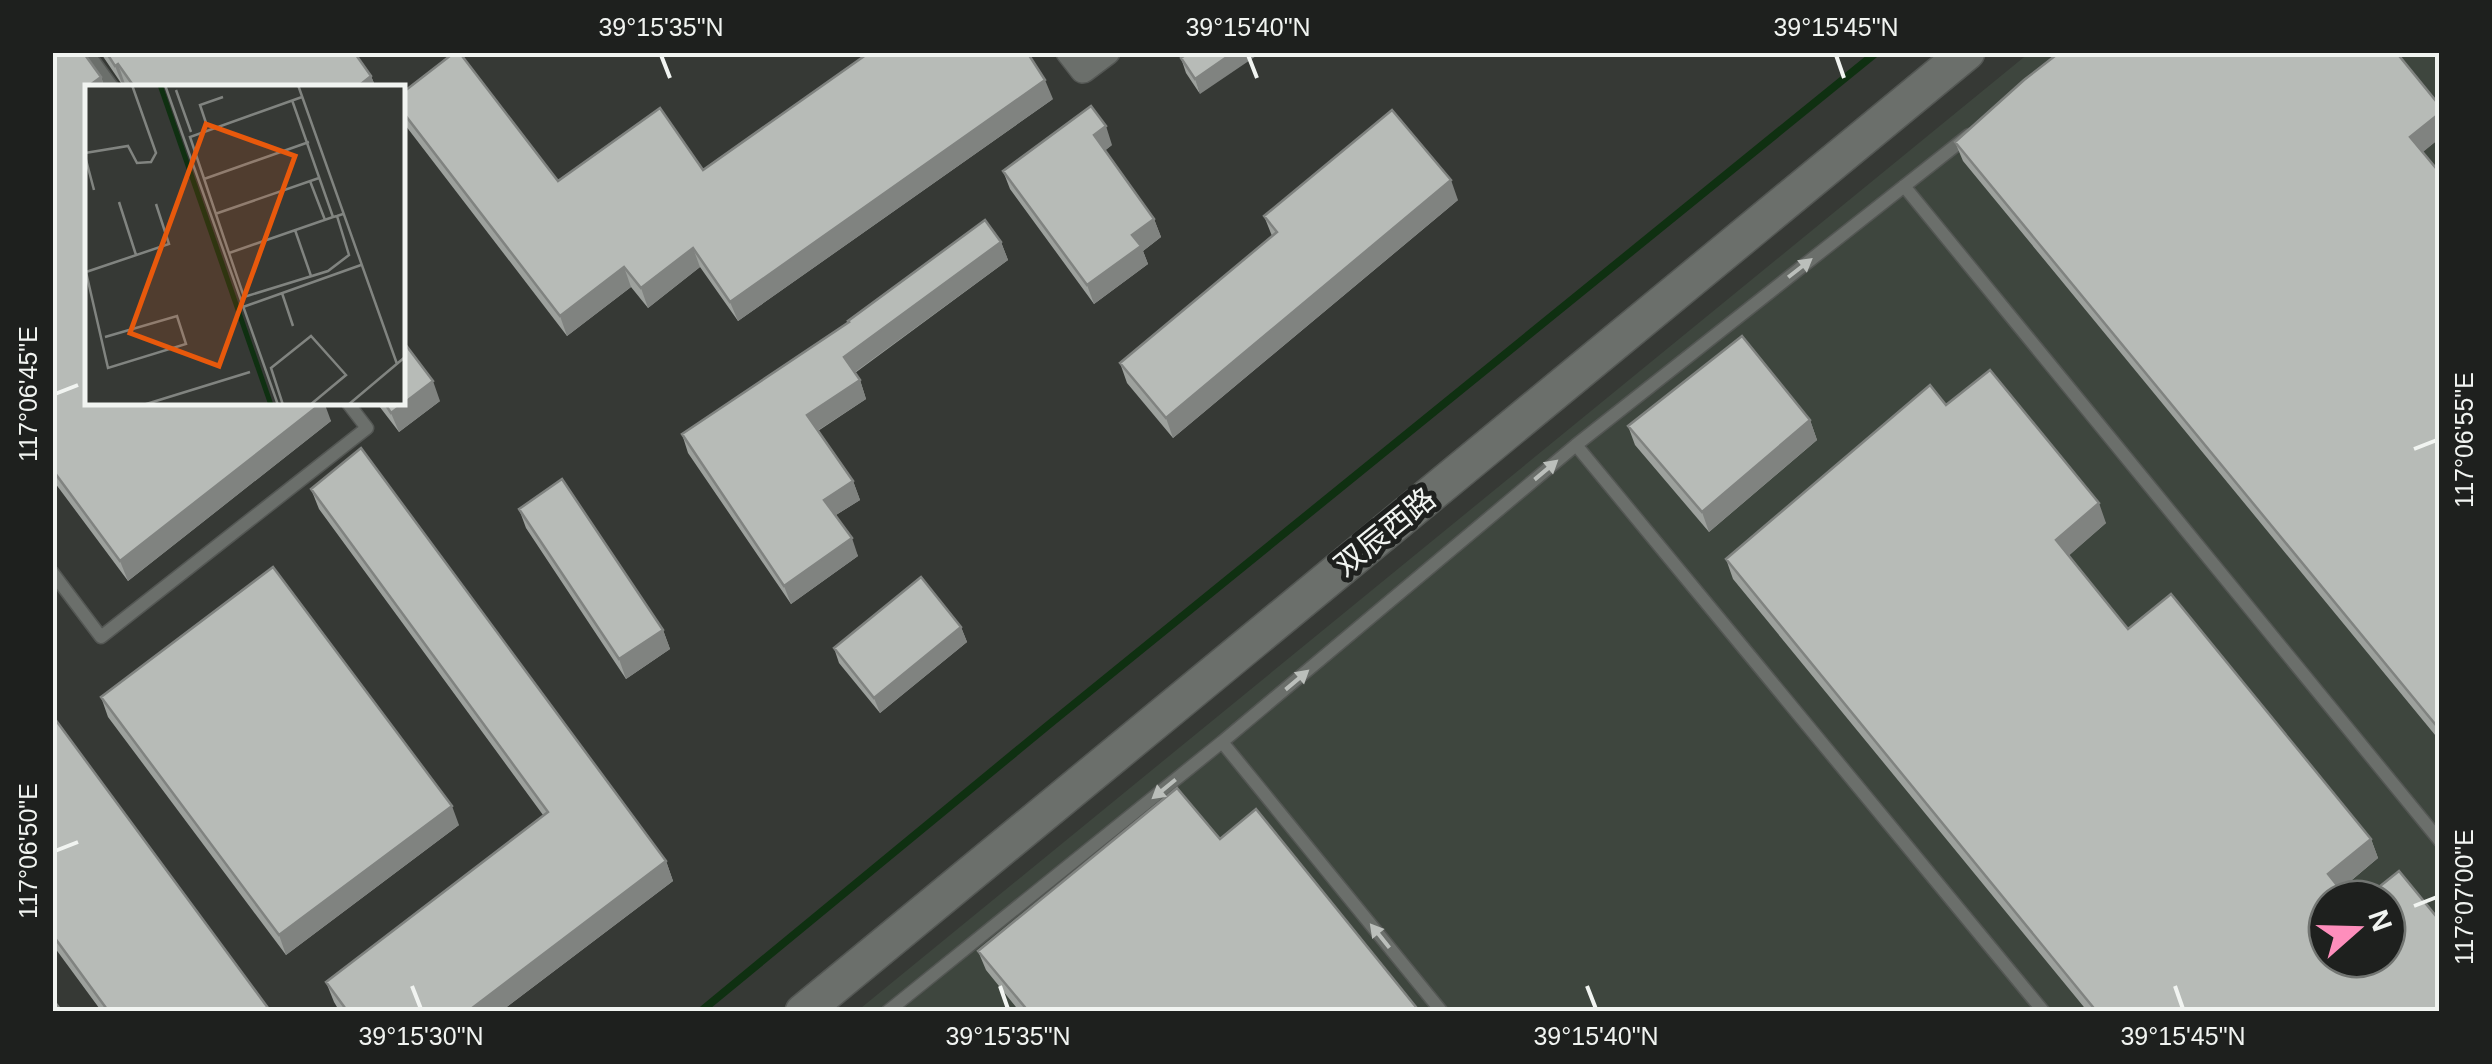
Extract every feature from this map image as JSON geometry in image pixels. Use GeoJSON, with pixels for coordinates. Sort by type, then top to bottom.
{"type":"FeatureCollection","features":[{"type":"Feature","properties":{"kind":"main road","name":"双辰西路"},"geometry":{"type":"LineString","coordinates":[[802,1012],[1967,52]]}},
{"type":"Feature","properties":{"kind":"street"},"geometry":{"type":"LineString","coordinates":[[1070,52],[1084,70],[1107,52]]}},
{"type":"Feature","properties":{"kind":"lane"},"geometry":{"type":"LineString","coordinates":[[87,52],[111,85]]}},
{"type":"Feature","properties":{"kind":"lane"},"geometry":{"type":"LineString","coordinates":[[887,1012],[1222,742],[1576,445],[1981,126]]}},
{"type":"Feature","properties":{"kind":"lane"},"geometry":{"type":"LineString","coordinates":[[1904,186],[2440,841]]}},
{"type":"Feature","properties":{"kind":"lane"},"geometry":{"type":"LineString","coordinates":[[52,572],[101,637],[367,428],[349,405]]}},
{"type":"Feature","properties":{"kind":"lane"},"geometry":{"type":"LineString","coordinates":[[1576,445],[2044,1012]]}},
{"type":"Feature","properties":{"kind":"lane"},"geometry":{"type":"LineString","coordinates":[[1222,742],[1442,1012]]}},
{"type":"Feature","properties":{"kind":"shaded area"},"geometry":{"type":"Polygon","coordinates":[[[2029,53],[2439,53],[2439,1011],[856,1012],[2029,53]]]}},
{"type":"Feature","properties":{"kind":"building"},"geometry":{"type":"Polygon","coordinates":[[[52,52],[83,52],[101,77],[85,85],[85,405],[319,405],[120,561],[52,469],[52,52]]]}},
{"type":"Feature","properties":{"kind":"building"},"geometry":{"type":"Polygon","coordinates":[[[106,52],[354,52],[371,76],[360,85],[133,85],[118,64],[115,66],[106,52]]]}},
{"type":"Feature","properties":{"kind":"building"},"geometry":{"type":"Polygon","coordinates":[[[459,52],[558,181],[660,108],[703,170],[870,52],[1027,52],[1045,80],[730,302],[693,248],[641,288],[624,267],[560,316],[405,115],[405,91],[459,52]]]}},
{"type":"Feature","properties":{"kind":"building"},"geometry":{"type":"Polygon","coordinates":[[[1189,52],[1234,52],[1195,79],[1181,58],[1189,52]]]}},
{"type":"Feature","properties":{"kind":"building"},"geometry":{"type":"Polygon","coordinates":[[[2060,52],[2396,52],[2440,106],[2440,113],[2410,137],[2440,173],[2440,730],[1955,142],[2060,52]]]}},
{"type":"Feature","properties":{"kind":"building"},"geometry":{"type":"Polygon","coordinates":[[[1091,106],[1106,126],[1094,135],[1154,219],[1132,235],[1141,246],[1087,285],[1003,171],[1091,106]]]}},
{"type":"Feature","properties":{"kind":"building"},"geometry":{"type":"Polygon","coordinates":[[[1392,110],[1451,180],[1166,418],[1120,363],[1277,232],[1264,216],[1392,110]]]}},
{"type":"Feature","properties":{"kind":"building"},"geometry":{"type":"Polygon","coordinates":[[[985,220],[1001,242],[844,357],[860,380],[807,415],[853,481],[824,500],[852,538],[784,586],[682,434],[849,322],[985,220]]]}},
{"type":"Feature","properties":{"kind":"building"},"geometry":{"type":"Polygon","coordinates":[[[1742,336],[1810,420],[1702,512],[1628,426],[1742,336]]]}},
{"type":"Feature","properties":{"kind":"building"},"geometry":{"type":"Polygon","coordinates":[[[405,344],[433,381],[405,402],[405,344]]]}},
{"type":"Feature","properties":{"kind":"building"},"geometry":{"type":"Polygon","coordinates":[[[1990,370],[2099,503],[2056,540],[2128,629],[2171,594],[2371,839],[2328,874],[2332,879],[2307,879],[2307,979],[2407,979],[2407,881],[2440,921],[2440,1012],[2097,1012],[1726,559],[1930,385],[1946,405],[1990,370]]]}},
{"type":"Feature","properties":{"kind":"building"},"geometry":{"type":"Polygon","coordinates":[[[361,448],[666,861],[467,1012],[348,1012],[326,982],[548,812],[311,489],[361,448]]]}},
{"type":"Feature","properties":{"kind":"building"},"geometry":{"type":"Polygon","coordinates":[[[562,479],[663,630],[619,659],[519,509],[562,479]]]}},
{"type":"Feature","properties":{"kind":"building"},"geometry":{"type":"Polygon","coordinates":[[[273,567],[452,806],[279,935],[101,697],[273,567]]]}},
{"type":"Feature","properties":{"kind":"building"},"geometry":{"type":"Polygon","coordinates":[[[921,577],[961,627],[874,698],[834,648],[921,577]]]}},
{"type":"Feature","properties":{"kind":"building"},"geometry":{"type":"Polygon","coordinates":[[[52,715],[271,1012],[109,1012],[52,934],[52,715]]]}},
{"type":"Feature","properties":{"kind":"building"},"geometry":{"type":"Polygon","coordinates":[[[1177,788],[1220,839],[1256,809],[1420,1012],[1029,1012],[978,951],[1177,788]]]}},
{"type":"Feature","properties":{"kind":"building"},"geometry":{"type":"Polygon","coordinates":[[[2399,871],[2406,879],[2389,879],[2399,871]]]}},
{"type":"Feature","properties":{"kind":"building"},"geometry":{"type":"Polygon","coordinates":[[[52,998],[62,1012],[52,1012],[52,998]]]}},
{"type":"Feature","properties":{"kind":"waterway"},"geometry":{"type":"LineString","coordinates":[[700,1012],[1877,52]]}}]}
